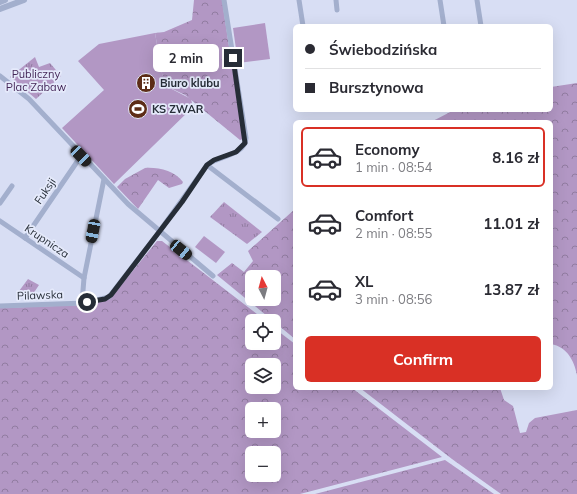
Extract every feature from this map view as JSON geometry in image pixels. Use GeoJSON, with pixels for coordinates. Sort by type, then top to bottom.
{"type":"FeatureCollection","features":[{"type":"Feature","properties":{"kind":"street"},"geometry":{"type":"LineString","coordinates":[[0,2],[5,0]]}},
{"type":"Feature","properties":{"kind":"street"},"geometry":{"type":"LineString","coordinates":[[0,9],[24,0]]}},
{"type":"Feature","properties":{"kind":"street"},"geometry":{"type":"LineString","coordinates":[[224,0],[245,143],[236,152],[214,160],[207,165],[278,220]]}},
{"type":"Feature","properties":{"kind":"street"},"geometry":{"type":"LineString","coordinates":[[299,0],[303,24]]}},
{"type":"Feature","properties":{"kind":"street"},"geometry":{"type":"LineString","coordinates":[[336,0],[338,10]]}},
{"type":"Feature","properties":{"kind":"street"},"geometry":{"type":"LineString","coordinates":[[440,0],[444,24]]}},
{"type":"Feature","properties":{"kind":"street"},"geometry":{"type":"LineString","coordinates":[[477,0],[481,24]]}},
{"type":"Feature","properties":{"kind":"street"},"geometry":{"type":"LineString","coordinates":[[0,76],[33,103],[81,156],[159,232],[213,276]]}},
{"type":"Feature","properties":{"kind":"street","name":"Fuksji"},"geometry":{"type":"LineString","coordinates":[[25,238],[81,156]]}},
{"type":"Feature","properties":{"kind":"street","name":"Pilawska"},"geometry":{"type":"LineString","coordinates":[[0,306],[82,303],[109,297],[159,232],[207,165]]}},
{"type":"Feature","properties":{"kind":"street"},"geometry":{"type":"LineString","coordinates":[[82,303],[84,278],[104,179]]}},
{"type":"Feature","properties":{"kind":"street"},"geometry":{"type":"LineString","coordinates":[[0,203],[12,186]]}},
{"type":"Feature","properties":{"kind":"street","name":"Krupnicza"},"geometry":{"type":"LineString","coordinates":[[0,221],[84,278]]}},
{"type":"Feature","properties":{"kind":"green space"},"geometry":{"type":"Polygon","coordinates":[[[194,0],[222,0],[243,139],[240,140],[185,95],[164,85],[155,33],[164,32],[192,20],[194,0]]]}},
{"type":"Feature","properties":{"kind":"green space"},"geometry":{"type":"Polygon","coordinates":[[[265,23],[270,59],[238,63],[233,28],[265,23]]]}},
{"type":"Feature","properties":{"kind":"green space","name":"KS ZWAR"},"geometry":{"type":"Polygon","coordinates":[[[155,33],[164,85],[191,99],[193,107],[114,184],[62,128],[104,90],[78,61],[99,44],[155,33]]]}},
{"type":"Feature","properties":{"kind":"green space","name":"Publiczny Plac Zabaw"},"geometry":{"type":"Polygon","coordinates":[[[35,57],[39,67],[50,63],[61,76],[36,99],[10,77],[35,57]]]}},
{"type":"Feature","properties":{"kind":"green space"},"geometry":{"type":"Polygon","coordinates":[[[577,83],[577,375],[572,359],[569,355],[561,348],[553,345],[553,120],[435,120],[450,112],[553,112],[553,87],[577,83]]]}},
{"type":"Feature","properties":{"kind":"green space"},"geometry":{"type":"Polygon","coordinates":[[[145,168],[166,170],[176,175],[183,182],[182,184],[169,188],[158,180],[138,209],[117,187],[125,179],[145,168]]]}},
{"type":"Feature","properties":{"kind":"green space"},"geometry":{"type":"Polygon","coordinates":[[[224,202],[262,232],[247,244],[210,217],[224,202]]]}},
{"type":"Feature","properties":{"kind":"green space"},"geometry":{"type":"Polygon","coordinates":[[[293,211],[293,337],[281,328],[281,314],[265,314],[255,306],[281,306],[281,270],[246,270],[253,261],[248,251],[293,211]]]}},
{"type":"Feature","properties":{"kind":"green space"},"geometry":{"type":"Polygon","coordinates":[[[204,236],[225,252],[216,263],[195,247],[204,236]]]}},
{"type":"Feature","properties":{"kind":"green space"},"geometry":{"type":"Polygon","coordinates":[[[157,241],[162,241],[257,314],[245,314],[245,350],[281,350],[281,333],[293,342],[293,390],[355,390],[442,457],[300,494],[0,494],[0,308],[83,305],[110,299],[157,241]]]}},
{"type":"Feature","properties":{"kind":"green space"},"geometry":{"type":"Polygon","coordinates":[[[232,263],[244,272],[245,271],[245,298],[217,275],[232,263]]]}},
{"type":"Feature","properties":{"kind":"green space"},"geometry":{"type":"Polygon","coordinates":[[[28,279],[39,285],[33,294],[27,290],[23,295],[19,291],[28,279]]]}},
{"type":"Feature","properties":{"kind":"green space"},"geometry":{"type":"Polygon","coordinates":[[[363,390],[501,390],[504,400],[513,406],[520,433],[526,432],[529,423],[535,418],[577,410],[577,494],[501,494],[452,459],[363,390]]]}},
{"type":"Feature","properties":{"kind":"green space"},"geometry":{"type":"Polygon","coordinates":[[[445,460],[494,494],[315,494],[445,460]]]}},
{"type":"Feature","properties":{"kind":"place","name":"Biuro klubu"},"geometry":{"type":"Point","coordinates":[146,83]}},
{"type":"Feature","properties":{"kind":"place","name":"KS ZWAR"},"geometry":{"type":"Point","coordinates":[138,109]}},
{"type":"Feature","properties":{"kind":"route"},"geometry":{"type":"LineString","coordinates":[[87,302],[105,299],[111,295],[182,202],[207,165],[214,160],[236,152],[245,143],[246,138],[233,58]]}}]}
